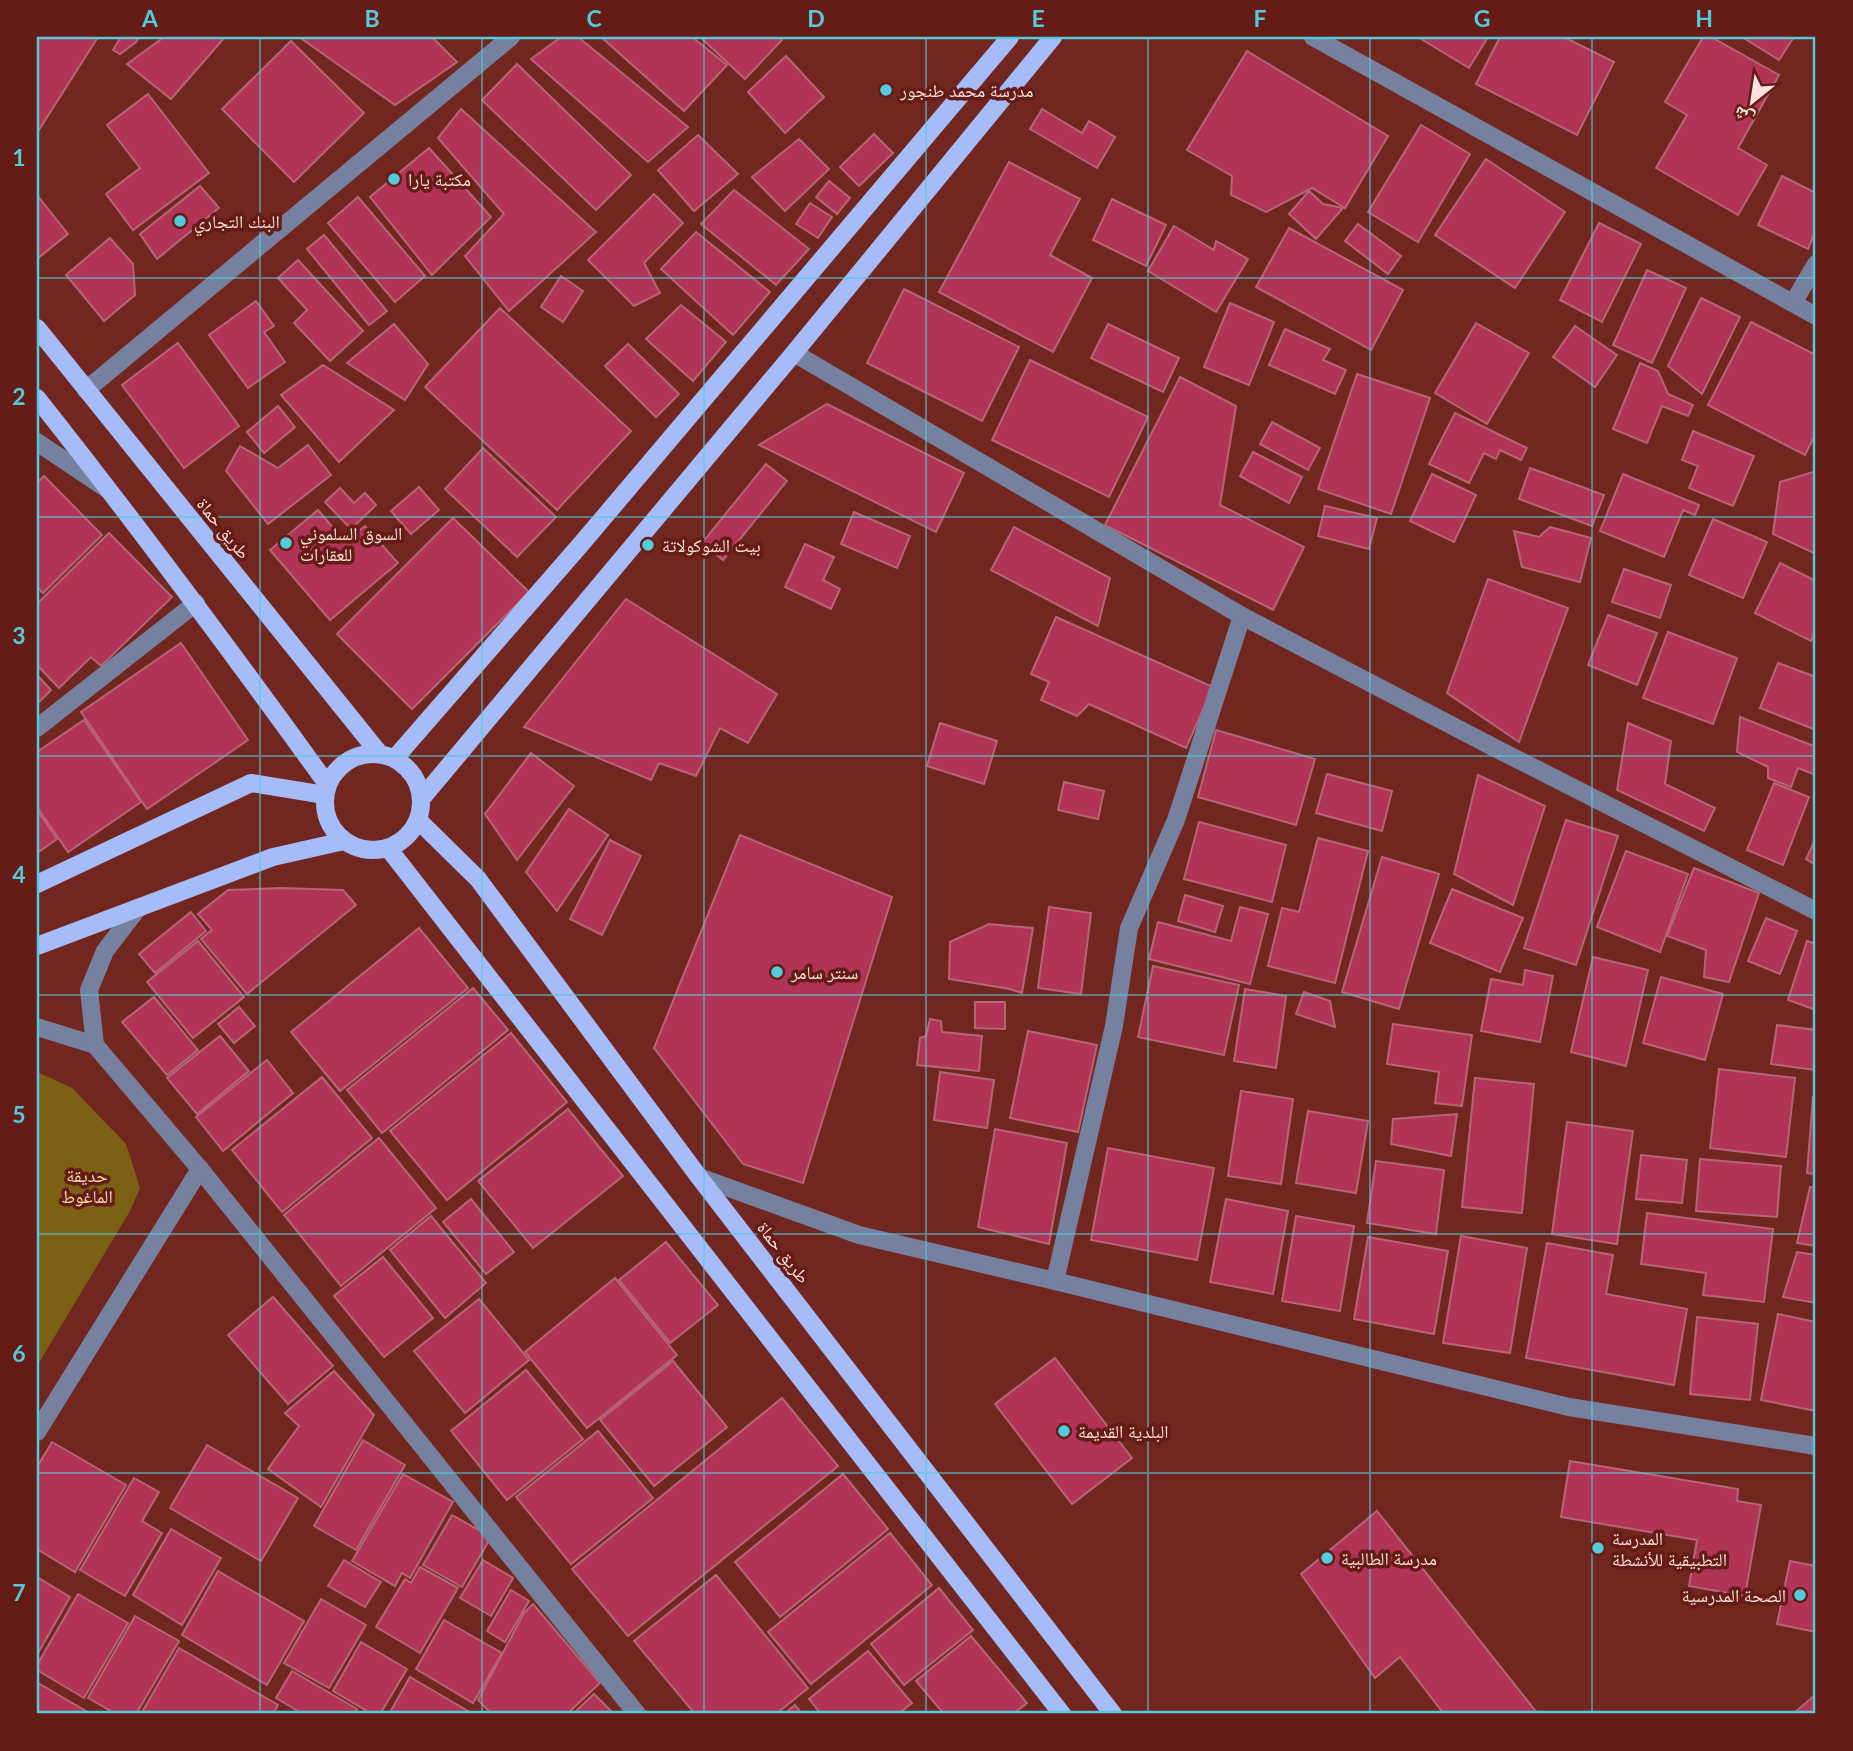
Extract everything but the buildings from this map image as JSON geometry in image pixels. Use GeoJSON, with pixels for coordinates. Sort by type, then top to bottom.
{"type":"FeatureCollection","features":[{"type":"Feature","properties":{"kind":"main road"},"geometry":{"type":"LineString","coordinates":[[387,756],[591,533],[1010,37]]}},
{"type":"Feature","properties":{"kind":"main road"},"geometry":{"type":"LineString","coordinates":[[422,798],[794,353],[1053,37]]}},
{"type":"Feature","properties":{"kind":"main road","name":"طريق حماة"},"geometry":{"type":"LineString","coordinates":[[37,328],[387,756]]}},
{"type":"Feature","properties":{"kind":"main road"},"geometry":{"type":"LineString","coordinates":[[37,398],[196,603],[326,790]]}},
{"type":"Feature","properties":{"kind":"main road"},"geometry":{"type":"LineString","coordinates":[[362,754],[387,756],[409,768],[418,782],[422,798],[420,815],[414,830],[402,842],[372,851],[357,848],[344,841],[333,829],[326,815],[326,790],[335,771],[346,761],[362,754]]}},
{"type":"Feature","properties":{"kind":"main road"},"geometry":{"type":"LineString","coordinates":[[37,884],[251,783],[326,790]]}},
{"type":"Feature","properties":{"kind":"main road","name":"طريق حماة"},"geometry":{"type":"LineString","coordinates":[[418,820],[478,878],[699,1177],[1113,1714]]}},
{"type":"Feature","properties":{"kind":"main road"},"geometry":{"type":"LineString","coordinates":[[37,946],[273,856],[344,841]]}},
{"type":"Feature","properties":{"kind":"main road"},"geometry":{"type":"LineString","coordinates":[[388,848],[1062,1714]]}},
{"type":"Feature","properties":{"kind":"street"},"geometry":{"type":"LineString","coordinates":[[86,390],[511,37]]}},
{"type":"Feature","properties":{"kind":"street"},"geometry":{"type":"LineString","coordinates":[[1313,37],[1816,316]]}},
{"type":"Feature","properties":{"kind":"street"},"geometry":{"type":"LineString","coordinates":[[1793,303],[1816,264]]}},
{"type":"Feature","properties":{"kind":"street"},"geometry":{"type":"LineString","coordinates":[[794,353],[1242,617],[1816,911]]}},
{"type":"Feature","properties":{"kind":"street"},"geometry":{"type":"LineString","coordinates":[[37,442],[112,493]]}},
{"type":"Feature","properties":{"kind":"street"},"geometry":{"type":"LineString","coordinates":[[37,728],[196,603]]}},
{"type":"Feature","properties":{"kind":"street"},"geometry":{"type":"LineString","coordinates":[[1055,1281],[1114,1026],[1129,928],[1176,820],[1242,617]]}},
{"type":"Feature","properties":{"kind":"street"},"geometry":{"type":"LineString","coordinates":[[95,1045],[89,990],[105,951],[138,908]]}},
{"type":"Feature","properties":{"kind":"street"},"geometry":{"type":"LineString","coordinates":[[37,1027],[95,1045],[200,1169],[637,1714]]}},
{"type":"Feature","properties":{"kind":"street"},"geometry":{"type":"LineString","coordinates":[[37,1432],[200,1169]]}},
{"type":"Feature","properties":{"kind":"street"},"geometry":{"type":"LineString","coordinates":[[699,1177],[859,1235],[1569,1407],[1816,1447]]}},
{"type":"Feature","properties":{"kind":"green space","name":"حديقة الماغوط"},"geometry":{"type":"Polygon","coordinates":[[[37,1072],[72,1088],[126,1144],[140,1188],[130,1211],[37,1366],[37,1072]]]}},
{"type":"Feature","properties":{"kind":"place","name":"مدرسة محمد طنجور"},"geometry":{"type":"Point","coordinates":[886,90]}},
{"type":"Feature","properties":{"kind":"place","name":"مكتبة يارا"},"geometry":{"type":"Point","coordinates":[394,179]}},
{"type":"Feature","properties":{"kind":"place","name":"البنك التجاري"},"geometry":{"type":"Point","coordinates":[180,221]}},
{"type":"Feature","properties":{"kind":"place","name":"السوق السلموني للعقارات"},"geometry":{"type":"Point","coordinates":[286,543]}},
{"type":"Feature","properties":{"kind":"place","name":"بيت الشوكولاتة"},"geometry":{"type":"Point","coordinates":[648,545]}},
{"type":"Feature","properties":{"kind":"place","name":"سنتر سامر"},"geometry":{"type":"Point","coordinates":[777,972]}},
{"type":"Feature","properties":{"kind":"place","name":"البلدية القديمة"},"geometry":{"type":"Point","coordinates":[1064,1431]}},
{"type":"Feature","properties":{"kind":"place","name":"المدرسة التطبيقية للأنشطة"},"geometry":{"type":"Point","coordinates":[1598,1548]}},
{"type":"Feature","properties":{"kind":"place","name":"مدرسة الطالبية"},"geometry":{"type":"Point","coordinates":[1327,1558]}},
{"type":"Feature","properties":{"kind":"place","name":"الصحة المدرسية"},"geometry":{"type":"Point","coordinates":[1800,1595]}}]}
